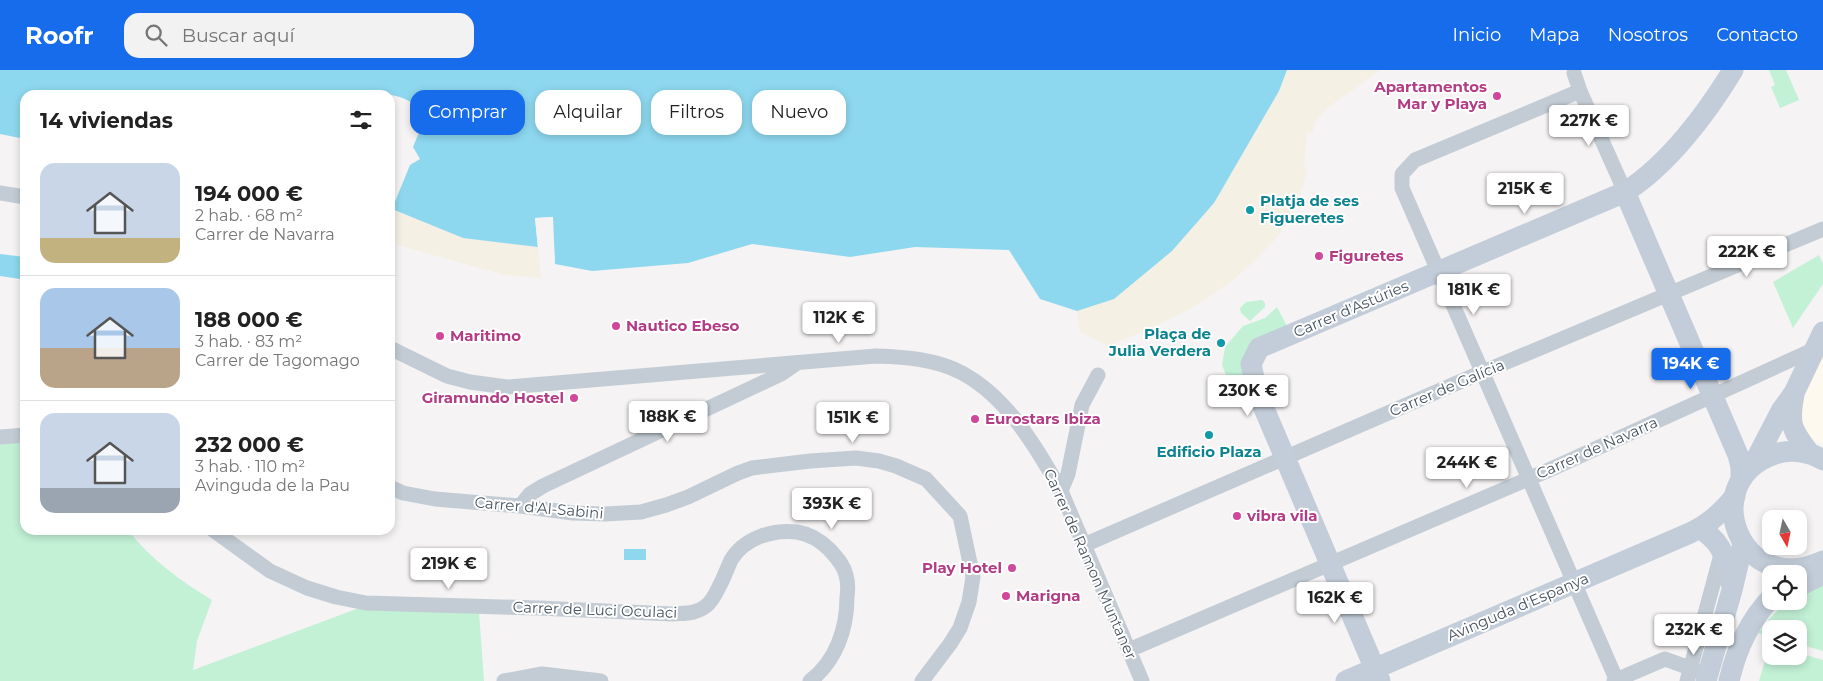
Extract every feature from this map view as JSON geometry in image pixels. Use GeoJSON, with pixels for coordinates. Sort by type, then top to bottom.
{"type":"FeatureCollection","features":[{"type":"Feature","properties":{"kind":"street","name":"Carrer d'Astúries"},"geometry":{"type":"LineString","coordinates":[[1285,458],[1257,392],[1251,364],[1259,348],[1625,192],[1658,167],[1700,118],[1733,70]]}},
{"type":"Feature","properties":{"kind":"street"},"geometry":{"type":"LineString","coordinates":[[1574,72],[1580,91],[1670,294],[1738,455],[1743,480]]}},
{"type":"Feature","properties":{"kind":"street"},"geometry":{"type":"LineString","coordinates":[[1580,91],[1415,160],[1402,174],[1402,188],[1616,681],[1666,659],[1697,676]]}},
{"type":"Feature","properties":{"kind":"street"},"geometry":{"type":"LineString","coordinates":[[0,193],[20,196]]}},
{"type":"Feature","properties":{"kind":"street","name":"Carrer de Galícia"},"geometry":{"type":"LineString","coordinates":[[1084,544],[1482,373],[1819,233]]}},
{"type":"Feature","properties":{"kind":"street"},"geometry":{"type":"LineString","coordinates":[[1814,569],[1796,570],[1781,568],[1766,564],[1753,555],[1742,541],[1735,526],[1733,511],[1743,480],[1781,411],[1794,393],[1819,340]]}},
{"type":"Feature","properties":{"kind":"street","name":"Carrer de Navarra"},"geometry":{"type":"LineString","coordinates":[[1129,650],[1330,565],[1712,396],[1819,340]]}},
{"type":"Feature","properties":{"kind":"street","name":"Carrer de Ramon Muntaner"},"geometry":{"type":"LineString","coordinates":[[395,350],[447,376],[470,382],[506,387],[876,356],[931,362],[961,372],[985,389],[1007,411],[1038,452],[1061,491],[1142,681]]}},
{"type":"Feature","properties":{"kind":"street"},"geometry":{"type":"LineString","coordinates":[[520,506],[530,494],[543,486],[781,374],[797,363]]}},
{"type":"Feature","properties":{"kind":"street"},"geometry":{"type":"LineString","coordinates":[[1061,491],[1068,474],[1082,405],[1098,375]]}},
{"type":"Feature","properties":{"kind":"street"},"geometry":{"type":"LineString","coordinates":[[1794,393],[1790,415],[1796,436],[1818,456]]}},
{"type":"Feature","properties":{"kind":"street"},"geometry":{"type":"LineString","coordinates":[[0,437],[20,435]]}},
{"type":"Feature","properties":{"kind":"street"},"geometry":{"type":"LineString","coordinates":[[1743,480],[1766,457],[1780,452],[1795,451],[1818,456]]}},
{"type":"Feature","properties":{"kind":"street","name":"Carrer d'Al-Sabini"},"geometry":{"type":"LineString","coordinates":[[395,489],[403,493],[435,499],[520,506],[573,513],[604,514],[641,512],[688,497],[738,472],[752,468],[856,458],[879,461],[896,466],[926,479],[960,516],[973,577],[969,602],[960,628],[922,681]]}},
{"type":"Feature","properties":{"kind":"street"},"geometry":{"type":"LineString","coordinates":[[1285,458],[1377,675]]}},
{"type":"Feature","properties":{"kind":"street","name":"Avinguda d'Espanya"},"geometry":{"type":"LineString","coordinates":[[1346,681],[1377,675],[1574,584],[1698,533],[1725,510],[1743,480]]}},
{"type":"Feature","properties":{"kind":"street","name":"Carrer de Luci Oculaci"},"geometry":{"type":"LineString","coordinates":[[220,535],[270,571],[307,588],[336,597],[366,603],[673,614],[696,612],[706,606],[714,597],[732,559],[744,545],[766,534],[798,532],[811,536],[823,543],[842,564],[847,575],[845,621],[840,641],[833,656],[820,674],[810,681]]}},
{"type":"Feature","properties":{"kind":"street"},"geometry":{"type":"LineString","coordinates":[[1698,533],[1721,534],[1742,541]]}},
{"type":"Feature","properties":{"kind":"street"},"geometry":{"type":"LineString","coordinates":[[1698,533],[1713,538],[1722,550],[1732,590]]}},
{"type":"Feature","properties":{"kind":"street"},"geometry":{"type":"LineString","coordinates":[[1697,676],[1732,590],[1742,541]]}},
{"type":"Feature","properties":{"kind":"street"},"geometry":{"type":"LineString","coordinates":[[1697,676],[1722,550]]}},
{"type":"Feature","properties":{"kind":"street"},"geometry":{"type":"LineString","coordinates":[[1729,681],[1738,650],[1765,610]]}},
{"type":"Feature","properties":{"kind":"street"},"geometry":{"type":"LineString","coordinates":[[504,681],[542,674],[601,681]]}},
{"type":"Feature","properties":{"kind":"shaded area"},"geometry":{"type":"Polygon","coordinates":[[[1823,348],[1823,444],[1804,436],[1799,430],[1802,392],[1823,348]]]}},
{"type":"Feature","properties":{"kind":"green space"},"geometry":{"type":"Polygon","coordinates":[[[1769,70],[1786,70],[1799,100],[1780,108],[1771,87],[1775,85],[1769,70]]]}},
{"type":"Feature","properties":{"kind":"green space"},"geometry":{"type":"Polygon","coordinates":[[[1819,255],[1823,264],[1823,284],[1793,328],[1773,282],[1819,255]]]}},
{"type":"Feature","properties":{"kind":"green space"},"geometry":{"type":"Polygon","coordinates":[[[1262,300],[1265,303],[1265,307],[1250,321],[1241,313],[1240,308],[1246,302],[1262,300]]]}},
{"type":"Feature","properties":{"kind":"green space"},"geometry":{"type":"Polygon","coordinates":[[[1277,307],[1290,332],[1258,346],[1247,382],[1240,387],[1228,380],[1222,365],[1225,347],[1243,326],[1265,318],[1277,307]]]}},
{"type":"Feature","properties":{"kind":"green space"},"geometry":{"type":"Polygon","coordinates":[[[20,440],[20,535],[132,535],[146,551],[167,569],[212,600],[197,641],[193,670],[359,608],[479,612],[484,681],[0,681],[0,442],[20,440]]]}},
{"type":"Feature","properties":{"kind":"green space"},"geometry":{"type":"Polygon","coordinates":[[[1823,581],[1823,651],[1807,646],[1807,620],[1768,620],[1779,610],[1807,610],[1807,592],[1823,581]]]}},
{"type":"Feature","properties":{"kind":"green space"},"geometry":{"type":"Polygon","coordinates":[[[1807,655],[1823,660],[1823,681],[1759,681],[1764,665],[1807,665],[1807,655]]]}},
{"type":"Feature","properties":{"kind":"sand","name":"Platja de ses Figueretes"},"geometry":{"type":"Polygon","coordinates":[[[1287,70],[1380,70],[1326,109],[1315,122],[1312,133],[1307,132],[1304,166],[1308,168],[1290,218],[1280,233],[1261,254],[1226,285],[1190,309],[1170,319],[1108,346],[1080,332],[1077,311],[1114,299],[1172,251],[1279,91],[1287,70]]]}},
{"type":"Feature","properties":{"kind":"sand"},"geometry":{"type":"Polygon","coordinates":[[[395,210],[463,238],[538,247],[541,278],[505,275],[395,244],[395,210]]]}},
{"type":"Feature","properties":{"kind":"water"},"geometry":{"type":"Polygon","coordinates":[[[0,70],[1287,70],[1279,91],[1214,203],[1172,251],[1114,299],[1077,311],[1040,299],[1009,250],[915,247],[850,257],[752,244],[688,263],[592,271],[555,264],[552,217],[535,218],[538,247],[463,238],[395,210],[395,202],[410,165],[420,159],[413,147],[418,135],[525,135],[525,90],[410,90],[410,102],[395,96],[395,90],[20,90],[20,138],[0,134],[0,70]]]}},
{"type":"Feature","properties":{"kind":"water"},"geometry":{"type":"Polygon","coordinates":[[[0,254],[20,256],[20,279],[0,276],[0,254]]]}},
{"type":"Feature","properties":{"kind":"water"},"geometry":{"type":"Polygon","coordinates":[[[853,490],[850,507],[833,504],[831,501],[815,499],[816,492],[853,490]]]}},
{"type":"Feature","properties":{"kind":"water"},"geometry":{"type":"Polygon","coordinates":[[[624,549],[646,549],[646,560],[624,560],[624,549]]]}},
{"type":"Feature","properties":{"kind":"pier"},"geometry":{"type":"Polygon","coordinates":[[[553,217],[555,267],[552,265],[550,219],[538,220],[540,247],[538,249],[535,218],[553,217]]]}},
{"type":"Feature","properties":{"kind":"place","name":"Apartamentos Mar y Playa"},"geometry":{"type":"Point","coordinates":[1497,96]}},
{"type":"Feature","properties":{"kind":"place","name":"Platja de ses Figueretes"},"geometry":{"type":"Point","coordinates":[1250,210]}},
{"type":"Feature","properties":{"kind":"place","name":"Figuretes"},"geometry":{"type":"Point","coordinates":[1319,256]}},
{"type":"Feature","properties":{"kind":"place","name":"Nautico Ebeso"},"geometry":{"type":"Point","coordinates":[616,326]}},
{"type":"Feature","properties":{"kind":"place","name":"Maritimo"},"geometry":{"type":"Point","coordinates":[440,336]}},
{"type":"Feature","properties":{"kind":"place","name":"Plaça de Julia Verdera"},"geometry":{"type":"Point","coordinates":[1221,343]}},
{"type":"Feature","properties":{"kind":"place","name":"Giramundo Hostel"},"geometry":{"type":"Point","coordinates":[574,398]}},
{"type":"Feature","properties":{"kind":"place","name":"Eurostars Ibiza"},"geometry":{"type":"Point","coordinates":[975,419]}},
{"type":"Feature","properties":{"kind":"place","name":"Edificio Plaza"},"geometry":{"type":"Point","coordinates":[1209,435]}},
{"type":"Feature","properties":{"kind":"place","name":"vibra vila"},"geometry":{"type":"Point","coordinates":[1237,516]}},
{"type":"Feature","properties":{"kind":"place","name":"Play Hotel"},"geometry":{"type":"Point","coordinates":[1012,568]}},
{"type":"Feature","properties":{"kind":"place","name":"Marigna"},"geometry":{"type":"Point","coordinates":[1006,596]}}]}
